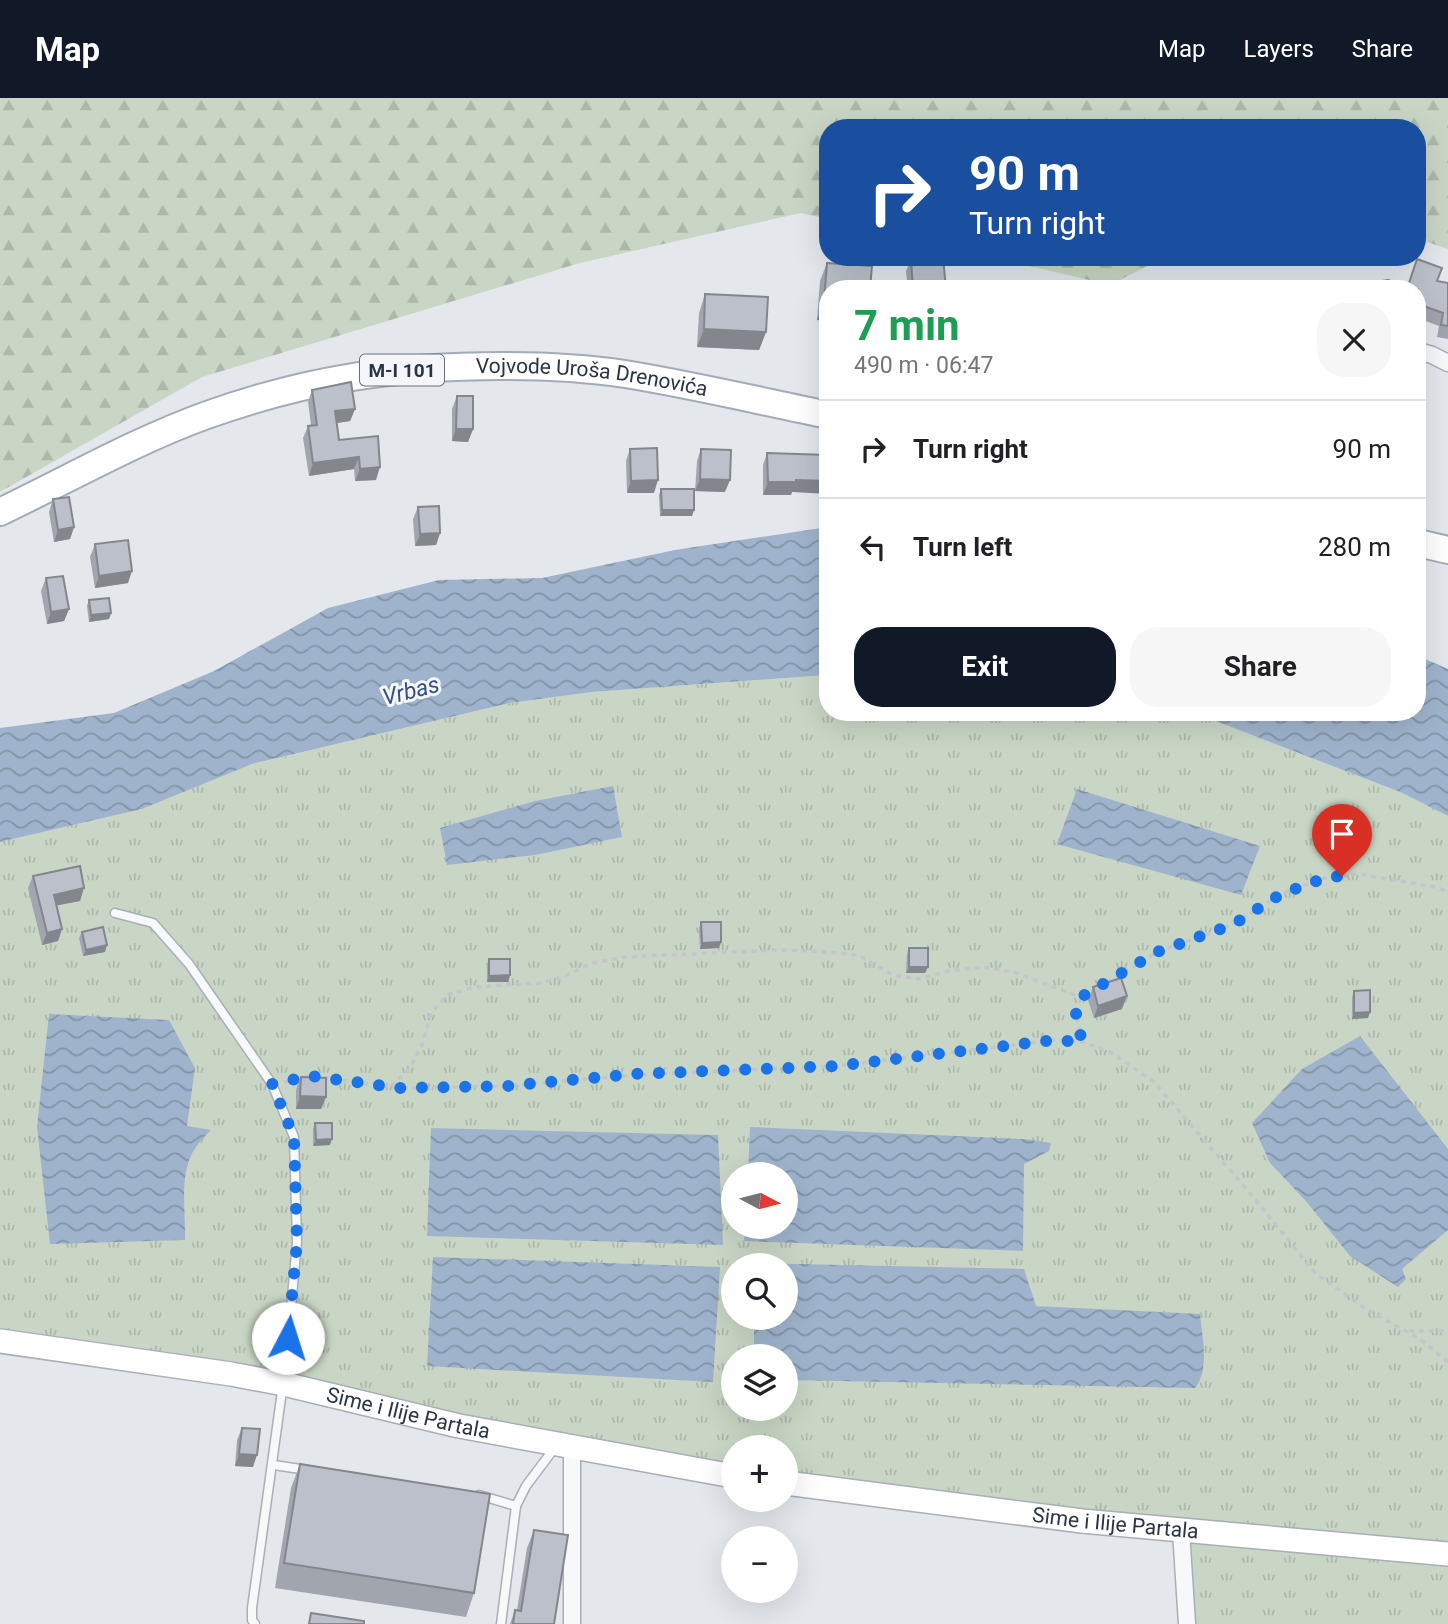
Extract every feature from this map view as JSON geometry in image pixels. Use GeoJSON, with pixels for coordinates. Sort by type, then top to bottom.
{"type":"FeatureCollection","features":[{"type":"Feature","properties":{"kind":"main road","name":"Vojvode Uroša Drenovića"},"geometry":{"type":"LineString","coordinates":[[0,512],[142,441],[207,415],[320,382],[371,373],[479,366],[576,369],[651,379],[819,413]]}},
{"type":"Feature","properties":{"kind":"main road"},"geometry":{"type":"LineString","coordinates":[[1426,545],[1448,550]]}},
{"type":"Feature","properties":{"kind":"street"},"geometry":{"type":"LineString","coordinates":[[1426,353],[1448,363]]}},
{"type":"Feature","properties":{"kind":"street","name":"Sime i Ilije Partala"},"geometry":{"type":"LineString","coordinates":[[0,1340],[231,1374],[459,1426],[721,1474]]}},
{"type":"Feature","properties":{"kind":"street"},"geometry":{"type":"LineString","coordinates":[[565,1444],[572,1624]]}},
{"type":"Feature","properties":{"kind":"street","name":"Sime i Ilije Partala"},"geometry":{"type":"LineString","coordinates":[[798,1485],[1068,1519],[1448,1554]]}},
{"type":"Feature","properties":{"kind":"street"},"geometry":{"type":"LineString","coordinates":[[1181,1531],[1186,1624]]}},
{"type":"Feature","properties":{"kind":"lane"},"geometry":{"type":"LineString","coordinates":[[115,913],[153,923],[189,964],[272,1084],[294,1137],[297,1242],[284,1384],[253,1608],[252,1620],[255,1624]]}},
{"type":"Feature","properties":{"kind":"lane"},"geometry":{"type":"LineString","coordinates":[[501,1624],[516,1506],[526,1486],[565,1444]]}},
{"type":"Feature","properties":{"kind":"lane"},"geometry":{"type":"LineString","coordinates":[[274,1465],[314,1471]]}},
{"type":"Feature","properties":{"kind":"lane"},"geometry":{"type":"LineString","coordinates":[[473,1494],[516,1506]]}},
{"type":"Feature","properties":{"kind":"path"},"geometry":{"type":"LineString","coordinates":[[1082,1042],[1076,1014],[1081,997],[1157,952],[1234,924],[1281,894],[1325,878],[1358,874],[1435,887],[1448,892]]}},
{"type":"Feature","properties":{"kind":"path"},"geometry":{"type":"LineString","coordinates":[[391,1087],[410,1068],[423,1043],[431,1013],[447,995],[474,987],[540,983],[561,978],[590,964],[624,957],[777,950],[814,951],[858,955],[893,975],[919,979],[949,971],[983,967],[1013,972],[1081,997]]}},
{"type":"Feature","properties":{"kind":"path"},"geometry":{"type":"LineString","coordinates":[[272,1084],[311,1076],[391,1087],[459,1088],[634,1074],[836,1066],[1055,1040],[1082,1042],[1110,1052],[1154,1082],[1250,1192],[1315,1273],[1366,1309],[1420,1339],[1448,1362]]}},
{"type":"Feature","properties":{"kind":"path"},"geometry":{"type":"LineString","coordinates":[[1406,1331],[1448,1331]]}},
{"type":"Feature","properties":{"kind":"green space"},"geometry":{"type":"Polygon","coordinates":[[[0,98],[1448,98],[1448,249],[1426,242],[1426,119],[819,119],[819,217],[801,213],[580,263],[202,377],[0,492],[0,98]]]}},
{"type":"Feature","properties":{"kind":"green space"},"geometry":{"type":"Polygon","coordinates":[[[1030,266],[1147,266],[1120,280],[1089,280],[1030,266]]]}},
{"type":"Feature","properties":{"kind":"green space"},"geometry":{"type":"Polygon","coordinates":[[[819,676],[819,721],[1215,721],[1400,792],[1448,816],[1448,1624],[1187,1624],[1181,1532],[798,1484],[798,1435],[721,1435],[721,1474],[0,1341],[0,842],[142,809],[249,765],[510,703],[592,692],[819,676]]]}},
{"type":"Feature","properties":{"kind":"water","name":"Vrbas"},"geometry":{"type":"Polygon","coordinates":[[[819,528],[819,676],[592,692],[510,703],[252,764],[142,809],[0,842],[0,728],[114,713],[214,671],[328,608],[439,580],[542,578],[675,550],[819,528]]]}},
{"type":"Feature","properties":{"kind":"water"},"geometry":{"type":"Polygon","coordinates":[[[1426,659],[1448,669],[1448,816],[1400,792],[1215,721],[1426,721],[1426,659]]]}},
{"type":"Feature","properties":{"kind":"water"},"geometry":{"type":"Polygon","coordinates":[[[613,786],[622,837],[535,855],[447,865],[440,828],[535,801],[613,786]]]}},
{"type":"Feature","properties":{"kind":"water"},"geometry":{"type":"Polygon","coordinates":[[[1077,789],[1260,846],[1241,895],[1057,844],[1077,789]]]}},
{"type":"Feature","properties":{"kind":"water"},"geometry":{"type":"Polygon","coordinates":[[[49,1014],[169,1020],[195,1068],[187,1126],[211,1130],[196,1147],[187,1168],[184,1192],[185,1240],[50,1244],[37,1127],[49,1014]]]}},
{"type":"Feature","properties":{"kind":"water"},"geometry":{"type":"Polygon","coordinates":[[[1360,1036],[1448,1149],[1448,1230],[1402,1269],[1406,1279],[1398,1287],[1350,1256],[1305,1200],[1270,1163],[1252,1123],[1302,1069],[1360,1036]]]}},
{"type":"Feature","properties":{"kind":"water"},"geometry":{"type":"Polygon","coordinates":[[[750,1127],[1024,1139],[1051,1143],[1049,1151],[1024,1164],[1023,1251],[744,1241],[798,1239],[798,1162],[749,1162],[750,1127]]]}},
{"type":"Feature","properties":{"kind":"water"},"geometry":{"type":"Polygon","coordinates":[[[431,1128],[718,1135],[723,1245],[427,1236],[431,1128]]]}},
{"type":"Feature","properties":{"kind":"water"},"geometry":{"type":"Polygon","coordinates":[[[433,1257],[720,1267],[713,1382],[427,1366],[433,1257]]]}},
{"type":"Feature","properties":{"kind":"water"},"geometry":{"type":"Polygon","coordinates":[[[798,1264],[1024,1269],[1036,1306],[1200,1314],[1204,1362],[1200,1381],[1195,1388],[798,1380],[798,1344],[754,1344],[754,1330],[798,1330],[798,1264]]]}},
{"type":"Feature","properties":{"kind":"building"},"geometry":{"type":"Polygon","coordinates":[[[1426,262],[1442,268],[1437,281],[1448,283],[1448,326],[1441,325],[1443,313],[1426,307],[1426,280],[1410,280],[1415,266],[1426,266],[1426,262]]]}},
{"type":"Feature","properties":{"kind":"building"},"geometry":{"type":"Polygon","coordinates":[[[827,266],[872,266],[871,280],[826,280],[827,266]]]}},
{"type":"Feature","properties":{"kind":"building"},"geometry":{"type":"Polygon","coordinates":[[[911,266],[944,266],[945,280],[912,280],[911,266]]]}},
{"type":"Feature","properties":{"kind":"building"},"geometry":{"type":"Polygon","coordinates":[[[705,294],[768,297],[766,332],[704,329],[705,294]]]}},
{"type":"Feature","properties":{"kind":"building"},"geometry":{"type":"Polygon","coordinates":[[[351,382],[355,409],[335,411],[339,440],[378,436],[380,467],[360,469],[359,457],[313,463],[308,426],[317,425],[312,390],[351,382]]]}},
{"type":"Feature","properties":{"kind":"building"},"geometry":{"type":"Polygon","coordinates":[[[457,396],[473,396],[473,429],[456,429],[457,396]]]}},
{"type":"Feature","properties":{"kind":"building"},"geometry":{"type":"Polygon","coordinates":[[[657,448],[658,480],[631,481],[630,449],[657,448]]]}},
{"type":"Feature","properties":{"kind":"building"},"geometry":{"type":"Polygon","coordinates":[[[701,449],[731,450],[730,480],[700,479],[701,449]]]}},
{"type":"Feature","properties":{"kind":"building"},"geometry":{"type":"Polygon","coordinates":[[[767,453],[819,455],[819,481],[768,482],[767,453]]]}},
{"type":"Feature","properties":{"kind":"building"},"geometry":{"type":"Polygon","coordinates":[[[661,489],[694,489],[694,510],[662,510],[661,489]]]}},
{"type":"Feature","properties":{"kind":"building"},"geometry":{"type":"Polygon","coordinates":[[[69,497],[74,527],[58,530],[53,499],[69,497]]]}},
{"type":"Feature","properties":{"kind":"building"},"geometry":{"type":"Polygon","coordinates":[[[439,506],[440,533],[420,534],[418,507],[439,506]]]}},
{"type":"Feature","properties":{"kind":"building"},"geometry":{"type":"Polygon","coordinates":[[[128,540],[132,571],[99,576],[95,544],[128,540]]]}},
{"type":"Feature","properties":{"kind":"building"},"geometry":{"type":"Polygon","coordinates":[[[63,576],[69,609],[51,612],[46,578],[63,576]]]}},
{"type":"Feature","properties":{"kind":"building"},"geometry":{"type":"Polygon","coordinates":[[[109,598],[111,613],[91,615],[89,600],[109,598]]]}},
{"type":"Feature","properties":{"kind":"building"},"geometry":{"type":"Polygon","coordinates":[[[80,866],[84,888],[54,895],[62,929],[47,933],[33,876],[80,866]]]}},
{"type":"Feature","properties":{"kind":"building"},"geometry":{"type":"Polygon","coordinates":[[[701,922],[721,922],[721,942],[702,943],[701,922]]]}},
{"type":"Feature","properties":{"kind":"building"},"geometry":{"type":"Polygon","coordinates":[[[103,927],[107,945],[86,950],[82,932],[103,927]]]}},
{"type":"Feature","properties":{"kind":"building"},"geometry":{"type":"Polygon","coordinates":[[[909,948],[928,948],[928,967],[909,967],[909,948]]]}},
{"type":"Feature","properties":{"kind":"building"},"geometry":{"type":"Polygon","coordinates":[[[489,959],[510,959],[510,975],[489,976],[489,959]]]}},
{"type":"Feature","properties":{"kind":"building"},"geometry":{"type":"Polygon","coordinates":[[[1121,978],[1127,996],[1098,1006],[1093,987],[1121,978]]]}},
{"type":"Feature","properties":{"kind":"building"},"geometry":{"type":"Polygon","coordinates":[[[1370,990],[1370,1012],[1354,1013],[1354,991],[1370,990]]]}},
{"type":"Feature","properties":{"kind":"building"},"geometry":{"type":"Polygon","coordinates":[[[301,1077],[326,1078],[326,1097],[300,1096],[301,1077]]]}},
{"type":"Feature","properties":{"kind":"building"},"geometry":{"type":"Polygon","coordinates":[[[315,1123],[332,1123],[332,1139],[316,1140],[315,1123]]]}},
{"type":"Feature","properties":{"kind":"building"},"geometry":{"type":"Polygon","coordinates":[[[242,1428],[260,1429],[257,1455],[239,1454],[242,1428]]]}},
{"type":"Feature","properties":{"kind":"building"},"geometry":{"type":"Polygon","coordinates":[[[300,1464],[490,1494],[474,1593],[284,1563],[300,1464]]]}},
{"type":"Feature","properties":{"kind":"building"},"geometry":{"type":"Polygon","coordinates":[[[534,1530],[568,1535],[554,1624],[513,1624],[515,1610],[521,1611],[534,1530]]]}},
{"type":"Feature","properties":{"kind":"building"},"geometry":{"type":"Polygon","coordinates":[[[311,1613],[364,1621],[364,1624],[309,1624],[311,1613]]]}},
{"type":"Feature","properties":{"kind":"route"},"geometry":{"type":"LineString","coordinates":[[288,1338],[297,1242],[294,1137],[272,1084],[311,1076],[400,1088],[507,1086],[634,1074],[836,1066],[1055,1040],[1082,1042],[1076,1014],[1081,997],[1157,952],[1234,924],[1281,894],[1325,878],[1342,876]]}}]}
